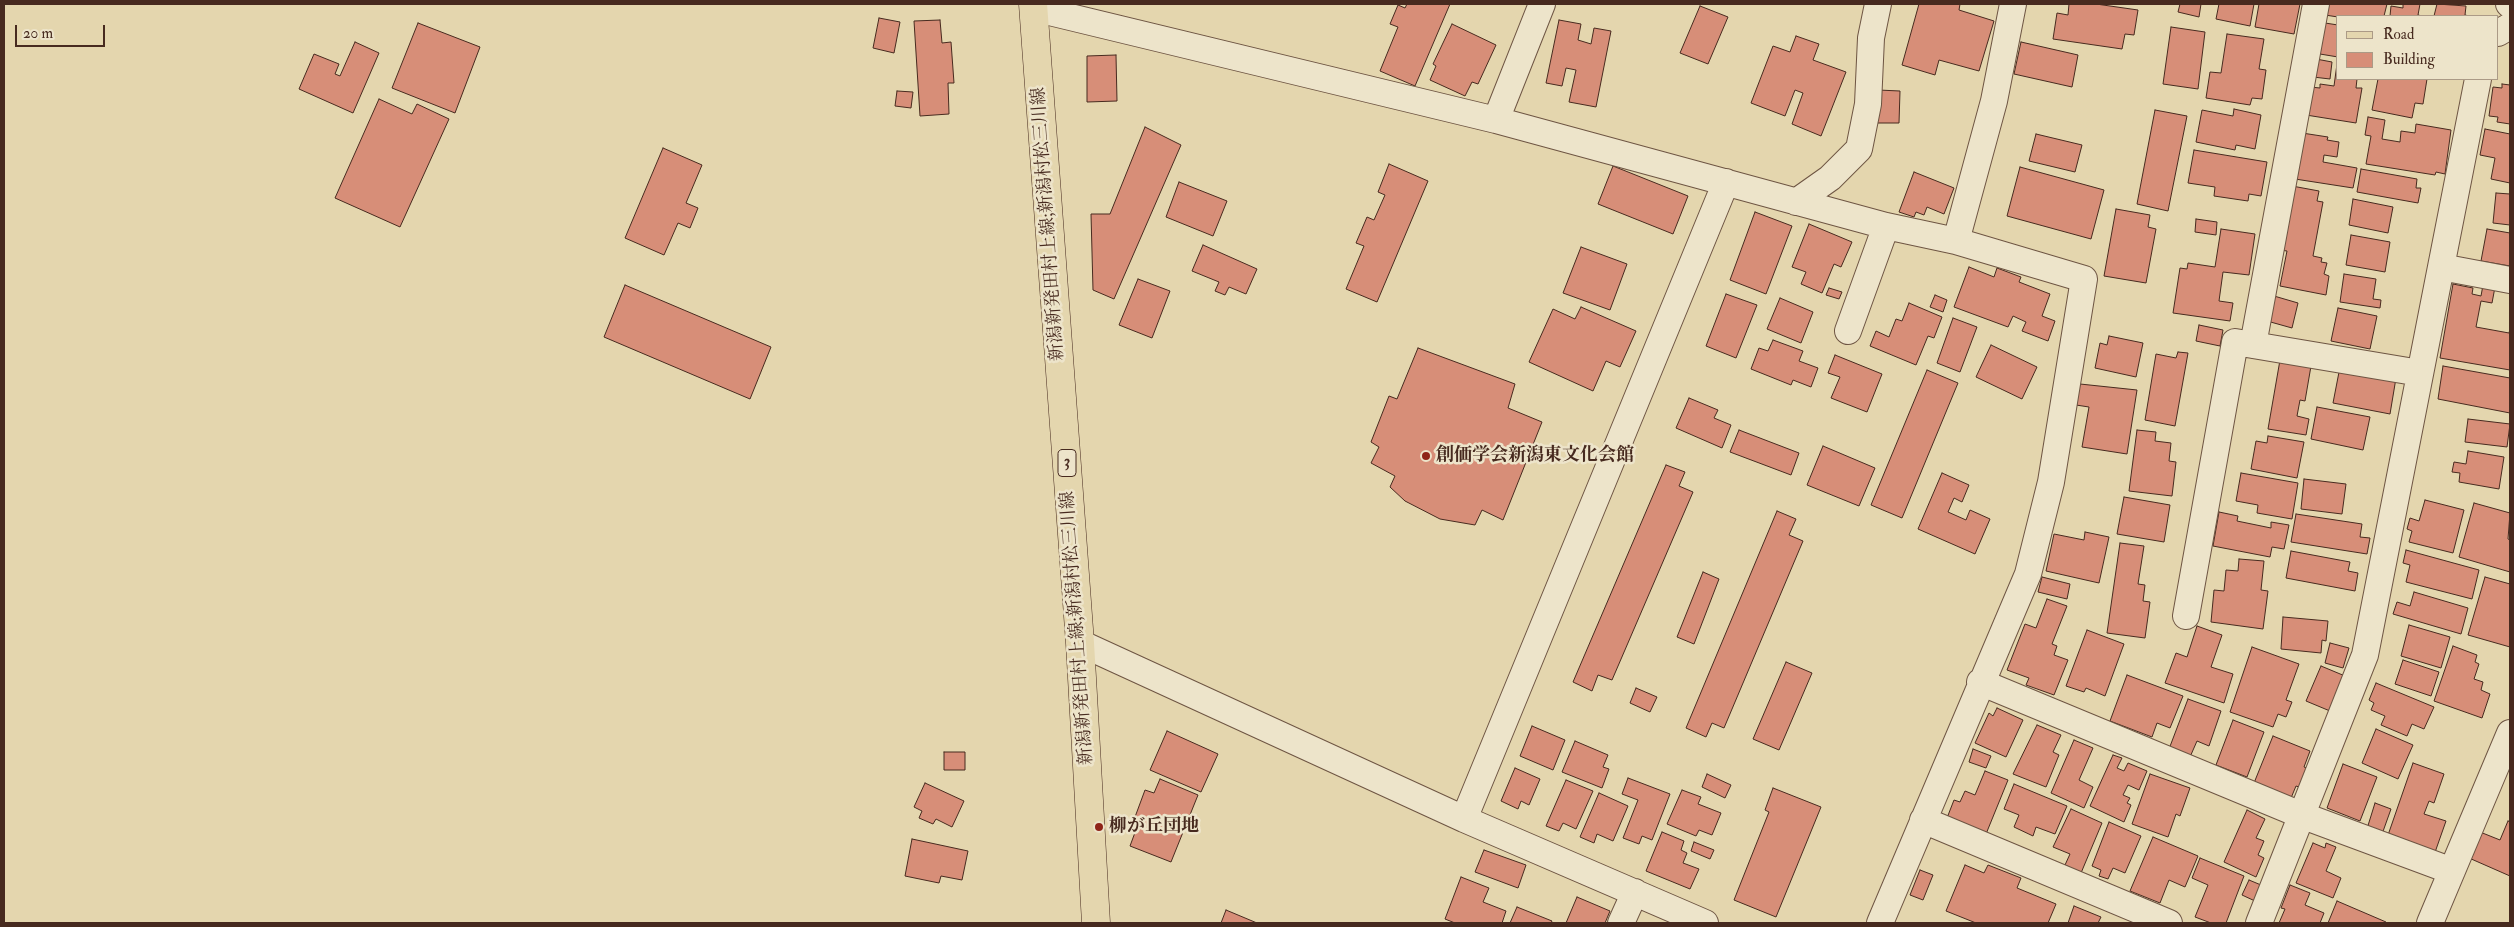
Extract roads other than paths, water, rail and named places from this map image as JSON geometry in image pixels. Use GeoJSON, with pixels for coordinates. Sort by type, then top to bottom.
{"type":"FeatureCollection","features":[{"type":"Feature","properties":{"kind":"main road","name":"新潟新発田村上線;新潟村松三川線"},"geometry":{"type":"LineString","coordinates":[[1033,6],[1080,643],[1096,923]]}},
{"type":"Feature","properties":{"kind":"street"},"geometry":{"type":"LineString","coordinates":[[1496,120],[1542,4]]}},
{"type":"Feature","properties":{"kind":"street"},"geometry":{"type":"LineString","coordinates":[[1796,202],[1830,178],[1859,149],[1868,104],[1871,38],[1878,4]]}},
{"type":"Feature","properties":{"kind":"street"},"geometry":{"type":"LineString","coordinates":[[1956,241],[1994,101],[2013,4]]}},
{"type":"Feature","properties":{"kind":"street"},"geometry":{"type":"LineString","coordinates":[[2253,345],[2316,4]]}},
{"type":"Feature","properties":{"kind":"street"},"geometry":{"type":"LineString","coordinates":[[1033,6],[1496,120],[1886,226],[1956,241],[2084,279],[2050,482],[2028,574],[1980,682],[1880,923]]}},
{"type":"Feature","properties":{"kind":"street"},"geometry":{"type":"LineString","coordinates":[[2499,32],[2510,26]]}},
{"type":"Feature","properties":{"kind":"street"},"geometry":{"type":"LineString","coordinates":[[2259,923],[2365,655],[2478,80]]}},
{"type":"Feature","properties":{"kind":"street"},"geometry":{"type":"LineString","coordinates":[[1464,819],[1726,182]]}},
{"type":"Feature","properties":{"kind":"street"},"geometry":{"type":"LineString","coordinates":[[1848,331],[1886,226]]}},
{"type":"Feature","properties":{"kind":"street"},"geometry":{"type":"LineString","coordinates":[[2441,268],[2510,280]]}},
{"type":"Feature","properties":{"kind":"street"},"geometry":{"type":"LineString","coordinates":[[2186,616],[2235,342],[2420,373]]}},
{"type":"Feature","properties":{"kind":"street"},"geometry":{"type":"LineString","coordinates":[[1080,643],[1464,819],[1705,923]]}},
{"type":"Feature","properties":{"kind":"street"},"geometry":{"type":"LineString","coordinates":[[1980,682],[2301,816],[2452,871]]}},
{"type":"Feature","properties":{"kind":"street"},"geometry":{"type":"LineString","coordinates":[[2430,923],[2510,733]]}},
{"type":"Feature","properties":{"kind":"street"},"geometry":{"type":"LineString","coordinates":[[1923,820],[2169,923]]}},
{"type":"Feature","properties":{"kind":"street"},"geometry":{"type":"LineString","coordinates":[[1621,923],[1635,892]]}},
{"type":"Feature","properties":{"kind":"place","name":"創価学会新潟東文化会館"},"geometry":{"type":"Point","coordinates":[1426,456]}},
{"type":"Feature","properties":{"kind":"place","name":"柳が丘団地"},"geometry":{"type":"Point","coordinates":[1099,827]}}]}
